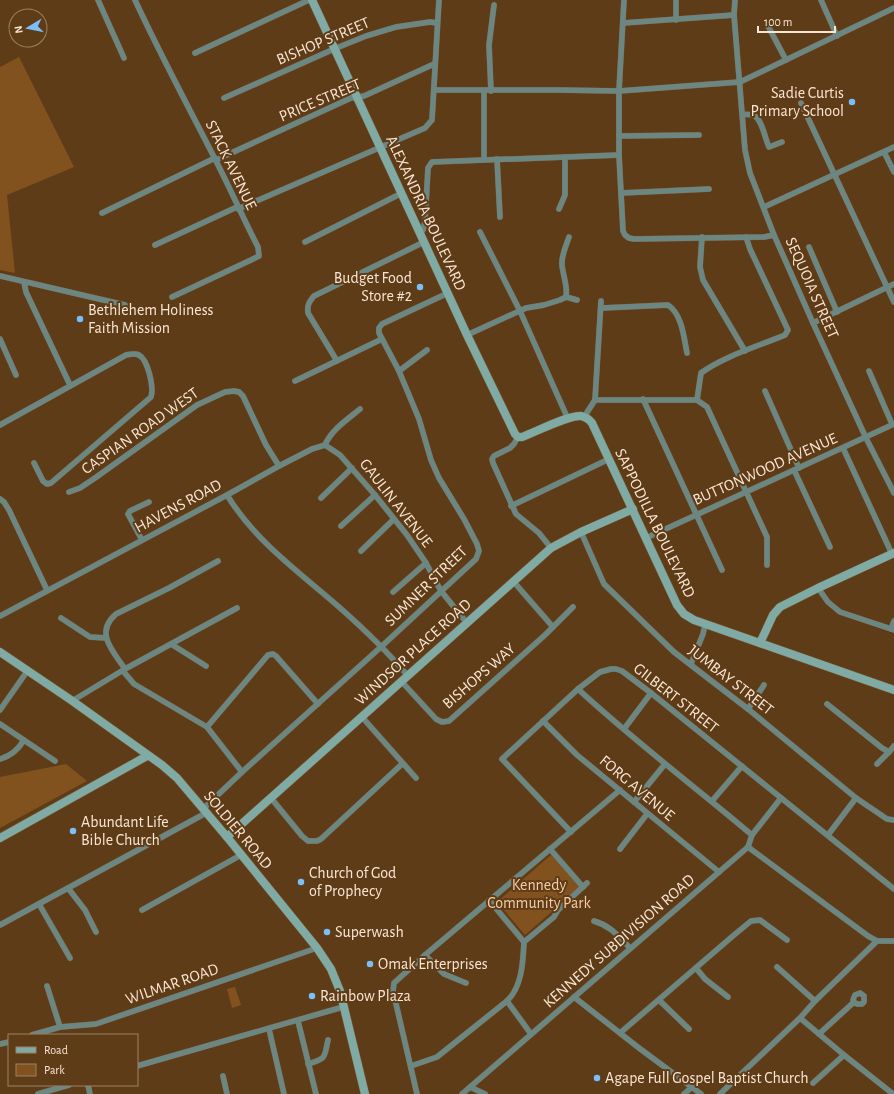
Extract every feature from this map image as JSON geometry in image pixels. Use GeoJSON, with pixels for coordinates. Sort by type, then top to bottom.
{"type":"FeatureCollection","features":[{"type":"Feature","properties":{"kind":"street"},"geometry":{"type":"LineString","coordinates":[[98,0],[124,58]]}},
{"type":"Feature","properties":{"kind":"street","name":"STACK AVENUE"},"geometry":{"type":"LineString","coordinates":[[135,0],[258,246],[259,256],[172,298]]}},
{"type":"Feature","properties":{"kind":"street"},"geometry":{"type":"LineString","coordinates":[[195,52],[309,0]]}},
{"type":"Feature","properties":{"kind":"street","name":"ALEXANDRIA BOULEVARD"},"geometry":{"type":"LineString","coordinates":[[312,0],[510,427],[518,437]]}},
{"type":"Feature","properties":{"kind":"street"},"geometry":{"type":"LineString","coordinates":[[155,245],[425,128],[432,120],[434,64],[439,0]]}},
{"type":"Feature","properties":{"kind":"street"},"geometry":{"type":"LineString","coordinates":[[624,0],[619,91],[619,155],[623,231],[629,238],[634,239],[774,235]]}},
{"type":"Feature","properties":{"kind":"street"},"geometry":{"type":"LineString","coordinates":[[676,0],[676,20]]}},
{"type":"Feature","properties":{"kind":"street","name":"SEQUOIA STREET"},"geometry":{"type":"LineString","coordinates":[[735,0],[734,15],[745,150],[750,173],[774,235],[813,324],[894,494]]}},
{"type":"Feature","properties":{"kind":"street"},"geometry":{"type":"LineString","coordinates":[[821,0],[837,36]]}},
{"type":"Feature","properties":{"kind":"street"},"geometry":{"type":"LineString","coordinates":[[491,91],[489,45],[494,5]]}},
{"type":"Feature","properties":{"kind":"street"},"geometry":{"type":"LineString","coordinates":[[434,90],[619,91],[740,82],[894,8]]}},
{"type":"Feature","properties":{"kind":"street"},"geometry":{"type":"LineString","coordinates":[[623,24],[734,15]]}},
{"type":"Feature","properties":{"kind":"street","name":"BISHOP STREET"},"geometry":{"type":"LineString","coordinates":[[224,98],[366,36],[396,26],[430,22],[437,23]]}},
{"type":"Feature","properties":{"kind":"street"},"geometry":{"type":"LineString","coordinates":[[768,26],[786,60]]}},
{"type":"Feature","properties":{"kind":"street","name":"PRICE STREET"},"geometry":{"type":"LineString","coordinates":[[102,213],[215,159],[351,98],[364,96],[434,64]]}},
{"type":"Feature","properties":{"kind":"street"},"geometry":{"type":"LineString","coordinates":[[484,91],[484,160]]}},
{"type":"Feature","properties":{"kind":"street"},"geometry":{"type":"LineString","coordinates":[[801,103],[894,302]]}},
{"type":"Feature","properties":{"kind":"street"},"geometry":{"type":"LineString","coordinates":[[743,114],[756,117],[760,123],[769,147],[782,142]]}},
{"type":"Feature","properties":{"kind":"street"},"geometry":{"type":"LineString","coordinates":[[619,136],[698,135]]}},
{"type":"Feature","properties":{"kind":"street"},"geometry":{"type":"LineString","coordinates":[[764,207],[894,147]]}},
{"type":"Feature","properties":{"kind":"street"},"geometry":{"type":"LineString","coordinates":[[884,152],[894,172]]}},
{"type":"Feature","properties":{"kind":"street"},"geometry":{"type":"LineString","coordinates":[[420,233],[423,230],[425,222],[428,168],[430,164],[435,162],[619,155]]}},
{"type":"Feature","properties":{"kind":"street"},"geometry":{"type":"LineString","coordinates":[[559,209],[565,195],[565,157]]}},
{"type":"Feature","properties":{"kind":"street"},"geometry":{"type":"LineString","coordinates":[[497,159],[500,217]]}},
{"type":"Feature","properties":{"kind":"street"},"geometry":{"type":"LineString","coordinates":[[621,193],[709,189]]}},
{"type":"Feature","properties":{"kind":"street"},"geometry":{"type":"LineString","coordinates":[[305,242],[402,194]]}},
{"type":"Feature","properties":{"kind":"street"},"geometry":{"type":"LineString","coordinates":[[480,232],[520,311],[568,419]]}},
{"type":"Feature","properties":{"kind":"street"},"geometry":{"type":"LineString","coordinates":[[566,297],[562,260],[569,237]]}},
{"type":"Feature","properties":{"kind":"street"},"geometry":{"type":"LineString","coordinates":[[702,237],[700,268],[703,280],[746,351]]}},
{"type":"Feature","properties":{"kind":"street"},"geometry":{"type":"LineString","coordinates":[[697,400],[701,373],[708,368],[785,335],[788,330],[750,249],[746,237]]}},
{"type":"Feature","properties":{"kind":"street"},"geometry":{"type":"LineString","coordinates":[[337,360],[308,313],[309,301],[314,296],[424,242]]}},
{"type":"Feature","properties":{"kind":"street"},"geometry":{"type":"LineString","coordinates":[[809,247],[837,312]]}},
{"type":"Feature","properties":{"kind":"street"},"geometry":{"type":"LineString","coordinates":[[0,276],[125,305]]}},
{"type":"Feature","properties":{"kind":"street"},"geometry":{"type":"LineString","coordinates":[[24,282],[29,298],[70,386]]}},
{"type":"Feature","properties":{"kind":"street"},"geometry":{"type":"LineString","coordinates":[[813,324],[894,284]]}},
{"type":"Feature","properties":{"kind":"street"},"geometry":{"type":"LineString","coordinates":[[296,381],[382,339],[379,330],[382,324],[448,293]]}},
{"type":"Feature","properties":{"kind":"street"},"geometry":{"type":"LineString","coordinates":[[467,335],[526,308],[544,305],[566,297],[577,300]]}},
{"type":"Feature","properties":{"kind":"street"},"geometry":{"type":"LineString","coordinates":[[551,548],[539,533],[516,514],[511,506],[492,460],[494,456],[510,448],[518,437],[524,437],[568,419],[579,416],[584,417],[595,400],[602,308],[601,301]]}},
{"type":"Feature","properties":{"kind":"street"},"geometry":{"type":"LineString","coordinates":[[602,308],[668,305],[675,309],[688,353]]}},
{"type":"Feature","properties":{"kind":"street"},"geometry":{"type":"LineString","coordinates":[[0,338],[16,375]]}},
{"type":"Feature","properties":{"kind":"street","name":"SUMNER STREET"},"geometry":{"type":"LineString","coordinates":[[0,925],[205,811],[242,772],[476,559],[479,548],[464,519],[439,478],[431,460],[420,419],[399,371],[382,339]]}},
{"type":"Feature","properties":{"kind":"street"},"geometry":{"type":"LineString","coordinates":[[399,371],[427,350]]}},
{"type":"Feature","properties":{"kind":"street"},"geometry":{"type":"LineString","coordinates":[[0,425],[126,355],[135,353],[140,355],[145,360],[152,383],[151,397],[51,483],[47,484],[43,481],[34,463]]}},
{"type":"Feature","properties":{"kind":"street"},"geometry":{"type":"LineString","coordinates":[[869,371],[893,424]]}},
{"type":"Feature","properties":{"kind":"street"},"geometry":{"type":"LineString","coordinates":[[765,391],[830,546]]}},
{"type":"Feature","properties":{"kind":"street","name":"CASPIAN ROAD WEST"},"geometry":{"type":"LineString","coordinates":[[69,492],[80,488],[96,478],[197,405],[225,392],[239,392],[243,396],[266,444],[279,466]]}},
{"type":"Feature","properties":{"kind":"street"},"geometry":{"type":"LineString","coordinates":[[643,399],[722,570]]}},
{"type":"Feature","properties":{"kind":"street"},"geometry":{"type":"LineString","coordinates":[[595,400],[697,400],[707,407],[767,537],[767,565]]}},
{"type":"Feature","properties":{"kind":"street","name":"HAVENS ROAD"},"geometry":{"type":"LineString","coordinates":[[0,616],[279,466],[325,445],[328,438],[360,409]]}},
{"type":"Feature","properties":{"kind":"street","name":"SAPPODILLA BOULEVARD"},"geometry":{"type":"LineString","coordinates":[[584,417],[592,422],[677,605],[684,614],[705,625],[894,690]]}},
{"type":"Feature","properties":{"kind":"street","name":"BUTTONWOOD AVENUE"},"geometry":{"type":"LineString","coordinates":[[646,538],[866,438],[893,424]]}},
{"type":"Feature","properties":{"kind":"street","name":"GAULIN AVENUE"},"geometry":{"type":"LineString","coordinates":[[325,445],[340,455],[352,468],[408,535],[426,563],[441,591],[467,623]]}},
{"type":"Feature","properties":{"kind":"street"},"geometry":{"type":"LineString","coordinates":[[760,643],[773,615],[777,610],[818,588],[893,554],[843,448]]}},
{"type":"Feature","properties":{"kind":"street"},"geometry":{"type":"LineString","coordinates":[[511,506],[609,459]]}},
{"type":"Feature","properties":{"kind":"street"},"geometry":{"type":"LineString","coordinates":[[321,498],[352,468]]}},
{"type":"Feature","properties":{"kind":"street"},"geometry":{"type":"LineString","coordinates":[[227,495],[238,512],[258,536],[278,555],[340,607],[382,646],[405,679]]}},
{"type":"Feature","properties":{"kind":"street"},"geometry":{"type":"LineString","coordinates":[[341,526],[375,495]]}},
{"type":"Feature","properties":{"kind":"street"},"geometry":{"type":"LineString","coordinates":[[0,499],[9,510],[47,590]]}},
{"type":"Feature","properties":{"kind":"street"},"geometry":{"type":"LineString","coordinates":[[142,540],[128,514],[130,511],[149,502]]}},
{"type":"Feature","properties":{"kind":"street","name":"WINDSOR PLACE ROAD"},"geometry":{"type":"LineString","coordinates":[[227,838],[551,548],[581,532],[633,509]]}},
{"type":"Feature","properties":{"kind":"street"},"geometry":{"type":"LineString","coordinates":[[361,551],[394,519]]}},
{"type":"Feature","properties":{"kind":"street","name":"JUMBAY STREET"},"geometry":{"type":"LineString","coordinates":[[581,532],[604,584],[669,647],[748,709],[856,798],[887,819],[894,820]]}},
{"type":"Feature","properties":{"kind":"street"},"geometry":{"type":"LineString","coordinates":[[218,561],[116,614],[110,620],[105,631],[106,638],[124,670],[134,684],[208,727],[242,772]]}},
{"type":"Feature","properties":{"kind":"street"},"geometry":{"type":"LineString","coordinates":[[393,592],[426,563]]}},
{"type":"Feature","properties":{"kind":"street"},"geometry":{"type":"LineString","coordinates":[[513,581],[553,627]]}},
{"type":"Feature","properties":{"kind":"street"},"geometry":{"type":"LineString","coordinates":[[818,588],[828,602],[840,612],[893,630],[894,621]]}},
{"type":"Feature","properties":{"kind":"street","name":"BISHOPS WAY"},"geometry":{"type":"LineString","coordinates":[[405,679],[436,719],[442,722],[449,721],[573,607]]}},
{"type":"Feature","properties":{"kind":"street"},"geometry":{"type":"LineString","coordinates":[[72,701],[124,670],[237,608]]}},
{"type":"Feature","properties":{"kind":"street"},"geometry":{"type":"LineString","coordinates":[[61,618],[90,637],[106,638]]}},
{"type":"Feature","properties":{"kind":"street"},"geometry":{"type":"LineString","coordinates":[[691,664],[705,625]]}},
{"type":"Feature","properties":{"kind":"street"},"geometry":{"type":"LineString","coordinates":[[171,644],[206,666]]}},
{"type":"Feature","properties":{"kind":"street","name":"SOLDIER ROAD"},"geometry":{"type":"LineString","coordinates":[[0,652],[28,670],[147,756],[162,765],[177,778],[205,811],[317,948],[331,969],[340,991],[365,1094]]}},
{"type":"Feature","properties":{"kind":"street"},"geometry":{"type":"LineString","coordinates":[[208,727],[268,656],[273,654],[318,704]]}},
{"type":"Feature","properties":{"kind":"street","name":"GILBERT STREET"},"geometry":{"type":"LineString","coordinates":[[571,832],[502,759],[578,689],[600,672],[616,669],[651,693],[894,889]]}},
{"type":"Feature","properties":{"kind":"street"},"geometry":{"type":"LineString","coordinates":[[0,710],[28,670]]}},
{"type":"Feature","properties":{"kind":"street"},"geometry":{"type":"LineString","coordinates":[[748,709],[764,685]]}},
{"type":"Feature","properties":{"kind":"street"},"geometry":{"type":"LineString","coordinates":[[578,689],[665,764],[752,835]]}},
{"type":"Feature","properties":{"kind":"street"},"geometry":{"type":"LineString","coordinates":[[624,729],[651,693]]}},
{"type":"Feature","properties":{"kind":"street"},"geometry":{"type":"LineString","coordinates":[[827,704],[889,752]]}},
{"type":"Feature","properties":{"kind":"street"},"geometry":{"type":"LineString","coordinates":[[362,716],[402,764],[416,778]]}},
{"type":"Feature","properties":{"kind":"street","name":"FORG AVENUE"},"geometry":{"type":"LineString","coordinates":[[543,721],[577,755],[719,872]]}},
{"type":"Feature","properties":{"kind":"street"},"geometry":{"type":"LineString","coordinates":[[0,724],[55,761]]}},
{"type":"Feature","properties":{"kind":"street"},"geometry":{"type":"LineString","coordinates":[[0,759],[15,752],[24,740]]}},
{"type":"Feature","properties":{"kind":"street"},"geometry":{"type":"LineString","coordinates":[[876,764],[894,746]]}},
{"type":"Feature","properties":{"kind":"street"},"geometry":{"type":"LineString","coordinates":[[0,838],[147,756]]}},
{"type":"Feature","properties":{"kind":"street"},"geometry":{"type":"LineString","coordinates":[[271,798],[302,836],[308,841],[317,841],[321,839],[402,764]]}},
{"type":"Feature","properties":{"kind":"street"},"geometry":{"type":"LineString","coordinates":[[634,802],[665,764]]}},
{"type":"Feature","properties":{"kind":"street"},"geometry":{"type":"LineString","coordinates":[[712,801],[742,766]]}},
{"type":"Feature","properties":{"kind":"street"},"geometry":{"type":"LineString","coordinates":[[417,1094],[393,987],[398,978],[620,790]]}},
{"type":"Feature","properties":{"kind":"street"},"geometry":{"type":"LineString","coordinates":[[781,798],[752,835],[748,847],[868,936],[877,941],[893,941]]}},
{"type":"Feature","properties":{"kind":"street"},"geometry":{"type":"LineString","coordinates":[[828,835],[856,798]]}},
{"type":"Feature","properties":{"kind":"street"},"geometry":{"type":"LineString","coordinates":[[620,849],[647,814]]}},
{"type":"Feature","properties":{"kind":"street","name":"KENNEDY SUBDIVISION ROAD"},"geometry":{"type":"LineString","coordinates":[[462,1094],[748,847]]}},
{"type":"Feature","properties":{"kind":"street"},"geometry":{"type":"LineString","coordinates":[[524,942],[554,917],[558,910],[585,885],[550,849]]}},
{"type":"Feature","properties":{"kind":"street"},"geometry":{"type":"LineString","coordinates":[[142,910],[241,855]]}},
{"type":"Feature","properties":{"kind":"street"},"geometry":{"type":"LineString","coordinates":[[68,888],[85,910],[96,932]]}},
{"type":"Feature","properties":{"kind":"street"},"geometry":{"type":"LineString","coordinates":[[411,1066],[437,1057],[507,1000],[514,992],[518,983],[524,942],[489,900]]}},
{"type":"Feature","properties":{"kind":"street"},"geometry":{"type":"LineString","coordinates":[[39,904],[70,958]]}},
{"type":"Feature","properties":{"kind":"street"},"geometry":{"type":"LineString","coordinates":[[620,1033],[751,921],[760,920],[787,940]]}},
{"type":"Feature","properties":{"kind":"street"},"geometry":{"type":"LineString","coordinates":[[594,921],[604,924],[614,930],[630,948]]}},
{"type":"Feature","properties":{"kind":"street"},"geometry":{"type":"LineString","coordinates":[[720,1094],[800,1018],[815,1001],[877,941]]}},
{"type":"Feature","properties":{"kind":"street","name":"WILMAR ROAD"},"geometry":{"type":"LineString","coordinates":[[36,1034],[60,1027],[96,1024],[317,948]]}},
{"type":"Feature","properties":{"kind":"street"},"geometry":{"type":"LineString","coordinates":[[425,955],[444,974],[466,983]]}},
{"type":"Feature","properties":{"kind":"street"},"geometry":{"type":"LineString","coordinates":[[777,967],[815,1001]]}},
{"type":"Feature","properties":{"kind":"street"},"geometry":{"type":"LineString","coordinates":[[696,968],[705,979],[728,997]]}},
{"type":"Feature","properties":{"kind":"street"},"geometry":{"type":"LineString","coordinates":[[47,986],[60,1027]]}},
{"type":"Feature","properties":{"kind":"street"},"geometry":{"type":"LineString","coordinates":[[574,997],[701,1094]]}},
{"type":"Feature","properties":{"kind":"street"},"geometry":{"type":"LineString","coordinates":[[507,1000],[531,1034]]}},
{"type":"Feature","properties":{"kind":"street"},"geometry":{"type":"LineString","coordinates":[[659,1000],[689,1029]]}},
{"type":"Feature","properties":{"kind":"street"},"geometry":{"type":"LineString","coordinates":[[820,1034],[854,1002]]}},
{"type":"Feature","properties":{"kind":"street"},"geometry":{"type":"LineString","coordinates":[[138,1066],[343,1007]]}},
{"type":"Feature","properties":{"kind":"street"},"geometry":{"type":"LineString","coordinates":[[800,1018],[894,1094]]}},
{"type":"Feature","properties":{"kind":"street"},"geometry":{"type":"LineString","coordinates":[[298,1021],[316,1094]]}},
{"type":"Feature","properties":{"kind":"street"},"geometry":{"type":"LineString","coordinates":[[269,1029],[284,1094]]}},
{"type":"Feature","properties":{"kind":"street"},"geometry":{"type":"LineString","coordinates":[[308,1064],[322,1060],[328,1040]]}},
{"type":"Feature","properties":{"kind":"street"},"geometry":{"type":"LineString","coordinates":[[813,1083],[844,1055]]}},
{"type":"Feature","properties":{"kind":"street"},"geometry":{"type":"LineString","coordinates":[[223,1076],[227,1094]]}},
{"type":"Feature","properties":{"kind":"street"},"geometry":{"type":"LineString","coordinates":[[38,1094],[66,1086]]}},
{"type":"Feature","properties":{"kind":"street"},"geometry":{"type":"LineString","coordinates":[[470,1087],[485,1094]]}},
{"type":"Feature","properties":{"kind":"street"},"geometry":{"type":"LineString","coordinates":[[684,1094],[692,1087]]}},
{"type":"Feature","properties":{"kind":"green space"},"geometry":{"type":"Polygon","coordinates":[[[19,57],[74,167],[7,195],[15,273],[0,270],[0,67],[19,57]]]}},
{"type":"Feature","properties":{"kind":"green space"},"geometry":{"type":"Polygon","coordinates":[[[66,764],[87,781],[0,828],[0,777],[66,764]]]}},
{"type":"Feature","properties":{"kind":"green space","name":"Kennedy Community Park"},"geometry":{"type":"Polygon","coordinates":[[[552,854],[580,887],[525,935],[497,902],[552,854]]]}},
{"type":"Feature","properties":{"kind":"green space"},"geometry":{"type":"Polygon","coordinates":[[[235,987],[241,1005],[232,1008],[227,989],[235,987]]]}},
{"type":"Feature","properties":{"kind":"place","name":"Sadie Curtis Primary School"},"geometry":{"type":"Point","coordinates":[852,102]}},
{"type":"Feature","properties":{"kind":"place","name":"Budget Food Store #2"},"geometry":{"type":"Point","coordinates":[420,287]}},
{"type":"Feature","properties":{"kind":"place","name":"Bethlehem Holiness Faith Mission"},"geometry":{"type":"Point","coordinates":[80,319]}},
{"type":"Feature","properties":{"kind":"place","name":"Abundant Life Bible Church"},"geometry":{"type":"Point","coordinates":[73,831]}},
{"type":"Feature","properties":{"kind":"place","name":"Church of God of Prophecy"},"geometry":{"type":"Point","coordinates":[301,882]}},
{"type":"Feature","properties":{"kind":"place","name":"Superwash"},"geometry":{"type":"Point","coordinates":[327,932]}},
{"type":"Feature","properties":{"kind":"place","name":"Omak Enterprises"},"geometry":{"type":"Point","coordinates":[370,964]}},
{"type":"Feature","properties":{"kind":"place","name":"Rainbow Plaza"},"geometry":{"type":"Point","coordinates":[312,996]}},
{"type":"Feature","properties":{"kind":"place","name":"Agape Full Gospel Baptist Church"},"geometry":{"type":"Point","coordinates":[597,1078]}}]}
